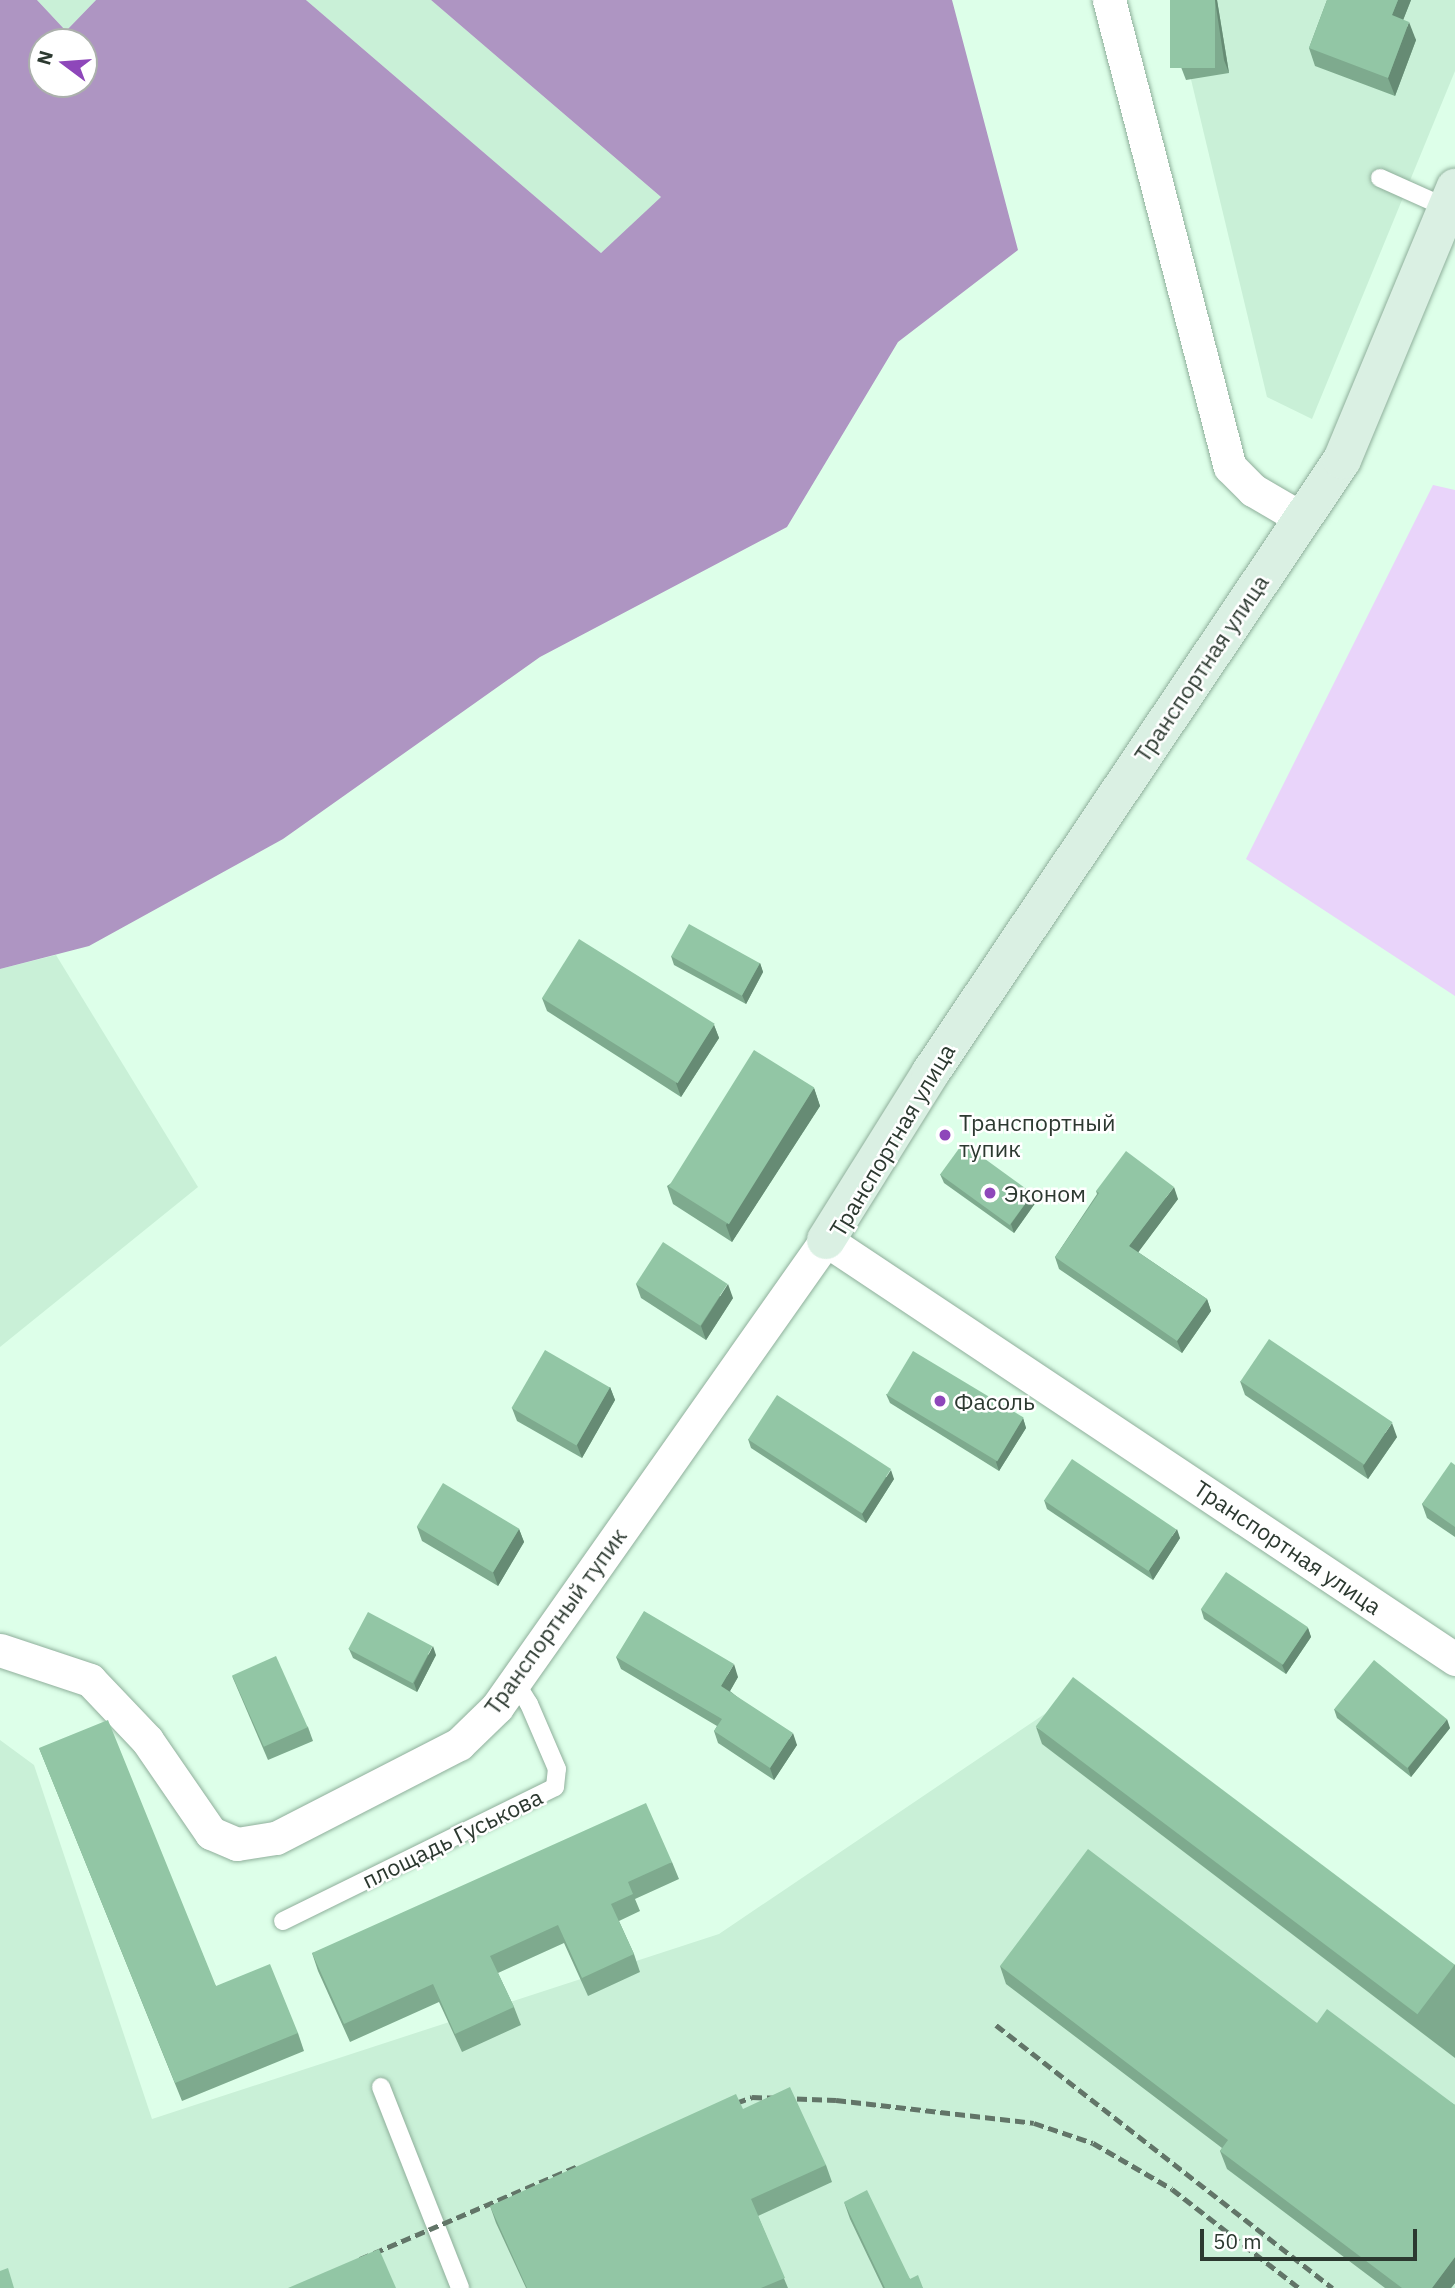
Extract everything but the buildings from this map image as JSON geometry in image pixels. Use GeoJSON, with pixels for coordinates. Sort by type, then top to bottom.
{"type":"FeatureCollection","features":[{"type":"Feature","properties":{"kind":"street"},"geometry":{"type":"LineString","coordinates":[[1109,0],[1230,467],[1253,490],[1301,518]]}},
{"type":"Feature","properties":{"kind":"street","name":"Транспортная улица"},"geometry":{"type":"LineString","coordinates":[[1451,198],[1342,460],[931,1072],[826,1240],[1455,1659]]}},
{"type":"Feature","properties":{"kind":"street","name":"Транспортный тупик"},"geometry":{"type":"LineString","coordinates":[[0,1650],[90,1680],[147,1740],[211,1833],[237,1844],[276,1838],[458,1744],[498,1707],[826,1240]]}},
{"type":"Feature","properties":{"kind":"lane"},"geometry":{"type":"LineString","coordinates":[[1380,178],[1451,198]]}},
{"type":"Feature","properties":{"kind":"lane","name":"площадь Гуськова"},"geometry":{"type":"LineString","coordinates":[[283,1920],[555,1787],[557,1769],[529,1704],[514,1682]]}},
{"type":"Feature","properties":{"kind":"lane"},"geometry":{"type":"LineString","coordinates":[[382,2087],[460,2288]]}},
{"type":"Feature","properties":{"kind":"shaded area"},"geometry":{"type":"Polygon","coordinates":[[[0,0],[37,0],[63,28],[28,28],[28,98],[98,98],[98,28],[69,28],[96,0],[306,0],[601,253],[661,197],[431,0],[952,0],[1018,250],[898,342],[787,527],[540,657],[283,839],[89,946],[0,969],[0,0]]]}},
{"type":"Feature","properties":{"kind":"shaded area"},"geometry":{"type":"Polygon","coordinates":[[[37,0],[96,0],[69,28],[63,28],[37,0]]]}},
{"type":"Feature","properties":{"kind":"shaded area"},"geometry":{"type":"Polygon","coordinates":[[[306,0],[431,0],[662,198],[601,253],[306,0]]]}},
{"type":"Feature","properties":{"kind":"shaded area"},"geometry":{"type":"Polygon","coordinates":[[[1172,0],[1455,0],[1455,71],[1312,419],[1267,397],[1172,0]]]}},
{"type":"Feature","properties":{"kind":"shaded area"},"geometry":{"type":"Polygon","coordinates":[[[1433,485],[1455,490],[1455,996],[1246,859],[1433,485]]]}},
{"type":"Feature","properties":{"kind":"shaded area"},"geometry":{"type":"Polygon","coordinates":[[[56,955],[198,1187],[0,1347],[0,969],[56,955]]]}},
{"type":"Feature","properties":{"kind":"shaded area"},"geometry":{"type":"Polygon","coordinates":[[[1058,1705],[1455,1965],[1455,2288],[0,2288],[0,1740],[34,1765],[152,2119],[719,1934],[1058,1705]]]}},
{"type":"Feature","properties":{"kind":"railway"},"geometry":{"type":"LineString","coordinates":[[996,2025],[1333,2288]]}},
{"type":"Feature","properties":{"kind":"railway"},"geometry":{"type":"LineString","coordinates":[[722,2108],[752,2097],[836,2100],[1034,2123],[1093,2143],[1172,2189],[1299,2288]]}},
{"type":"Feature","properties":{"kind":"railway"},"geometry":{"type":"LineString","coordinates":[[360,2259],[576,2167]]}},
{"type":"Feature","properties":{"kind":"place","name":"Транспортный тупик"},"geometry":{"type":"Point","coordinates":[945,1135]}},
{"type":"Feature","properties":{"kind":"place","name":"Эконом"},"geometry":{"type":"Point","coordinates":[990,1193]}},
{"type":"Feature","properties":{"kind":"place","name":"Фасоль"},"geometry":{"type":"Point","coordinates":[940,1401]}}]}
